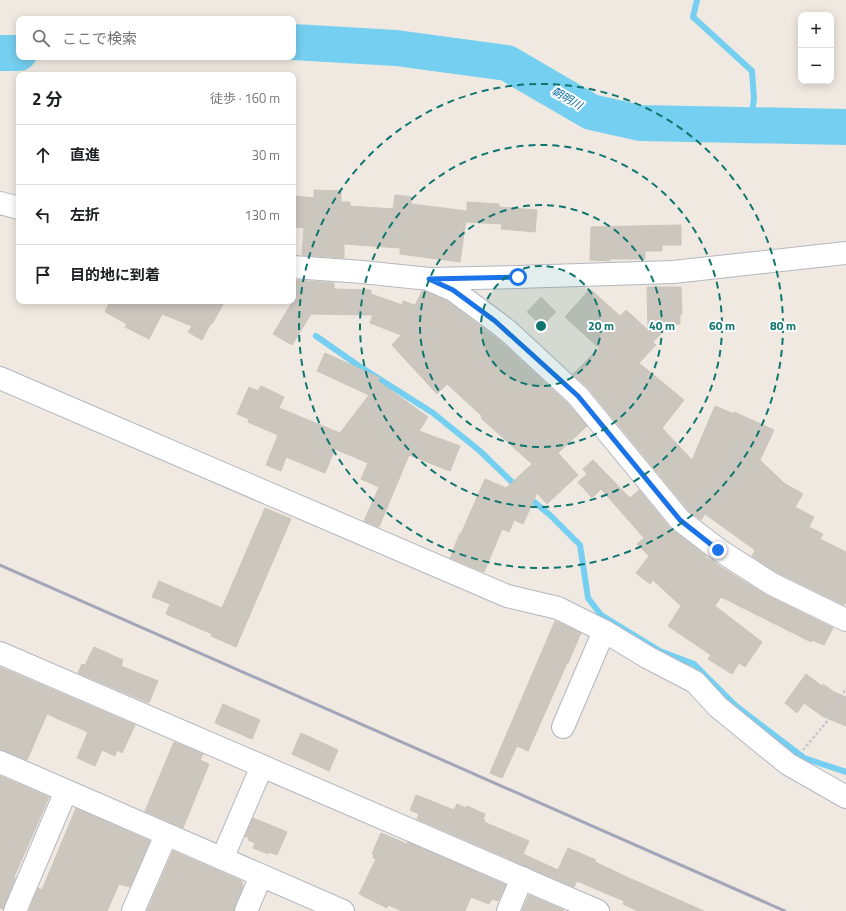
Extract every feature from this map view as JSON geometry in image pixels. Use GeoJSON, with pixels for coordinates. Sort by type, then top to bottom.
{"type":"FeatureCollection","features":[{"type":"Feature","properties":{"kind":"street"},"geometry":{"type":"LineString","coordinates":[[0,203],[16,207]]}},
{"type":"Feature","properties":{"kind":"street"},"geometry":{"type":"LineString","coordinates":[[296,267],[429,279],[673,272],[846,253]]}},
{"type":"Feature","properties":{"kind":"street"},"geometry":{"type":"LineString","coordinates":[[429,279],[453,290],[495,321],[578,396],[680,520],[718,550],[772,584],[846,620]]}},
{"type":"Feature","properties":{"kind":"street"},"geometry":{"type":"LineString","coordinates":[[0,378],[507,596],[558,608],[604,630],[647,657],[695,682],[718,707],[788,764],[846,797]]}},
{"type":"Feature","properties":{"kind":"street"},"geometry":{"type":"LineString","coordinates":[[563,727],[604,630]]}},
{"type":"Feature","properties":{"kind":"street"},"geometry":{"type":"LineString","coordinates":[[0,653],[598,911]]}},
{"type":"Feature","properties":{"kind":"street"},"geometry":{"type":"LineString","coordinates":[[0,762],[343,911]]}},
{"type":"Feature","properties":{"kind":"street"},"geometry":{"type":"LineString","coordinates":[[222,859],[262,766]]}},
{"type":"Feature","properties":{"kind":"street"},"geometry":{"type":"LineString","coordinates":[[14,911],[66,791]]}},
{"type":"Feature","properties":{"kind":"street"},"geometry":{"type":"LineString","coordinates":[[133,911],[166,835]]}},
{"type":"Feature","properties":{"kind":"street"},"geometry":{"type":"LineString","coordinates":[[246,911],[261,876]]}},
{"type":"Feature","properties":{"kind":"street"},"geometry":{"type":"LineString","coordinates":[[508,911],[522,878]]}},
{"type":"Feature","properties":{"kind":"path"},"geometry":{"type":"LineString","coordinates":[[806,747],[829,719],[846,688]]}},
{"type":"Feature","properties":{"kind":"building"},"geometry":{"type":"Polygon","coordinates":[[[314,190],[341,191],[341,202],[350,202],[350,206],[393,209],[395,195],[412,197],[411,204],[467,211],[467,202],[499,204],[499,207],[537,210],[535,232],[501,229],[502,224],[466,222],[466,219],[460,262],[400,254],[400,248],[344,244],[344,258],[302,255],[304,228],[296,227],[296,196],[314,198],[314,190]]]}},
{"type":"Feature","properties":{"kind":"building"},"geometry":{"type":"Polygon","coordinates":[[[681,225],[681,245],[662,245],[662,251],[645,251],[645,259],[610,259],[610,261],[590,260],[591,227],[681,225]]]}},
{"type":"Feature","properties":{"kind":"building"},"geometry":{"type":"Polygon","coordinates":[[[296,280],[334,283],[334,289],[371,290],[371,294],[402,305],[403,301],[415,305],[422,291],[447,301],[500,341],[569,405],[587,426],[558,453],[578,475],[547,504],[537,493],[523,524],[514,520],[509,532],[502,529],[484,572],[450,558],[485,479],[506,488],[532,464],[481,418],[482,416],[447,384],[437,394],[392,345],[401,335],[370,323],[373,315],[311,314],[292,345],[273,334],[291,304],[296,304],[296,280]]]}},
{"type":"Feature","properties":{"kind":"building"},"geometry":{"type":"Polygon","coordinates":[[[647,287],[681,287],[682,314],[680,314],[680,324],[669,325],[653,342],[656,345],[639,363],[684,400],[662,428],[692,460],[715,406],[734,414],[734,412],[774,430],[760,460],[784,483],[803,494],[795,507],[814,517],[809,527],[823,534],[820,539],[846,552],[846,602],[844,605],[778,573],[752,556],[755,550],[705,514],[701,520],[689,511],[588,388],[573,374],[599,348],[565,317],[590,289],[620,316],[626,310],[648,330],[647,287]]]}},
{"type":"Feature","properties":{"kind":"building"},"geometry":{"type":"Polygon","coordinates":[[[541,297],[556,312],[542,326],[527,312],[541,297]]]}},
{"type":"Feature","properties":{"kind":"building"},"geometry":{"type":"Polygon","coordinates":[[[109,304],[223,304],[202,340],[188,332],[192,326],[162,314],[149,339],[125,327],[127,324],[105,312],[109,304]]]}},
{"type":"Feature","properties":{"kind":"building"},"geometry":{"type":"Polygon","coordinates":[[[325,353],[380,378],[378,381],[428,417],[419,431],[460,446],[450,471],[409,455],[379,527],[364,521],[379,487],[361,479],[368,463],[335,449],[325,473],[286,457],[281,471],[266,465],[278,435],[248,422],[249,419],[237,414],[249,387],[258,391],[261,386],[284,397],[279,408],[340,433],[369,395],[317,371],[325,353]]]}},
{"type":"Feature","properties":{"kind":"building"},"geometry":{"type":"Polygon","coordinates":[[[593,460],[630,498],[639,490],[670,528],[706,556],[705,557],[766,595],[833,628],[824,645],[812,640],[811,642],[721,597],[715,606],[762,642],[745,667],[739,663],[732,674],[708,659],[711,655],[668,626],[681,606],[653,580],[650,584],[636,573],[649,556],[637,544],[644,538],[601,489],[592,498],[578,482],[587,474],[583,469],[593,460]]]}},
{"type":"Feature","properties":{"kind":"building"},"geometry":{"type":"Polygon","coordinates":[[[265,508],[291,519],[236,647],[211,636],[212,634],[166,614],[170,604],[152,597],[159,581],[222,608],[265,508]]]}},
{"type":"Feature","properties":{"kind":"building"},"geometry":{"type":"Polygon","coordinates":[[[555,621],[581,633],[528,751],[517,746],[502,778],[490,773],[555,621]]]}},
{"type":"Feature","properties":{"kind":"building"},"geometry":{"type":"Polygon","coordinates":[[[94,647],[123,660],[121,666],[158,681],[149,703],[78,673],[82,664],[85,665],[94,647]]]}},
{"type":"Feature","properties":{"kind":"building"},"geometry":{"type":"Polygon","coordinates":[[[0,667],[135,725],[122,753],[117,750],[115,756],[102,750],[95,766],[77,758],[88,732],[47,714],[27,760],[0,750],[0,667]]]}},
{"type":"Feature","properties":{"kind":"building"},"geometry":{"type":"Polygon","coordinates":[[[806,674],[822,686],[823,684],[834,692],[846,697],[846,726],[822,716],[804,703],[797,713],[785,703],[806,674]]]}},
{"type":"Feature","properties":{"kind":"building"},"geometry":{"type":"Polygon","coordinates":[[[223,704],[260,720],[252,739],[215,723],[223,704]]]}},
{"type":"Feature","properties":{"kind":"building"},"geometry":{"type":"Polygon","coordinates":[[[301,733],[338,750],[329,771],[292,754],[301,733]]]}},
{"type":"Feature","properties":{"kind":"building"},"geometry":{"type":"Polygon","coordinates":[[[174,742],[203,754],[200,760],[209,764],[183,828],[145,811],[174,742]]]}},
{"type":"Feature","properties":{"kind":"building"},"geometry":{"type":"Polygon","coordinates":[[[0,776],[49,797],[14,877],[15,878],[3,909],[0,908],[0,776]]]}},
{"type":"Feature","properties":{"kind":"building"},"geometry":{"type":"Polygon","coordinates":[[[416,795],[454,810],[457,804],[466,808],[467,806],[485,814],[483,819],[485,820],[484,822],[529,841],[523,854],[558,870],[568,848],[596,860],[595,862],[629,878],[704,911],[638,911],[623,904],[624,901],[577,881],[574,887],[417,819],[419,814],[410,810],[416,795]]]}},
{"type":"Feature","properties":{"kind":"building"},"geometry":{"type":"Polygon","coordinates":[[[76,808],[150,841],[130,887],[119,884],[107,911],[29,911],[38,888],[42,890],[76,808]]]}},
{"type":"Feature","properties":{"kind":"building"},"geometry":{"type":"Polygon","coordinates":[[[253,818],[287,832],[277,855],[269,852],[268,854],[253,848],[255,843],[248,840],[249,838],[245,836],[253,818]]]}},
{"type":"Feature","properties":{"kind":"building"},"geometry":{"type":"Polygon","coordinates":[[[381,833],[407,844],[408,842],[506,885],[498,901],[492,899],[489,904],[471,897],[465,911],[402,911],[388,905],[387,908],[359,894],[376,859],[373,858],[374,855],[372,854],[381,833]]]}},
{"type":"Feature","properties":{"kind":"building"},"geometry":{"type":"Polygon","coordinates":[[[173,851],[242,881],[243,887],[234,911],[147,911],[173,851]]]}},
{"type":"Feature","properties":{"kind":"building"},"geometry":{"type":"Polygon","coordinates":[[[529,895],[564,910],[522,911],[529,895]]]}},
{"type":"Feature","properties":{"kind":"waterway"},"geometry":{"type":"LineString","coordinates":[[697,0],[693,17],[752,71],[754,99],[750,125]]}},
{"type":"Feature","properties":{"kind":"waterway","name":"朝明川"},"geometry":{"type":"LineString","coordinates":[[296,42],[396,48],[507,63],[591,112],[640,123],[846,127]]}},
{"type":"Feature","properties":{"kind":"waterway","name":"朝明川"},"geometry":{"type":"LineString","coordinates":[[0,53],[16,53]]}},
{"type":"Feature","properties":{"kind":"waterway"},"geometry":{"type":"LineString","coordinates":[[316,336],[359,366],[433,413],[480,451],[517,487]]}},
{"type":"Feature","properties":{"kind":"waterway"},"geometry":{"type":"LineString","coordinates":[[528,497],[550,515],[580,545],[588,598],[601,615],[660,651],[694,664],[736,706],[804,758],[846,772]]}},
{"type":"Feature","properties":{"kind":"railway"},"geometry":{"type":"LineString","coordinates":[[0,565],[785,911]]}},
{"type":"Feature","properties":{"kind":"route"},"geometry":{"type":"LineString","coordinates":[[518,277],[429,279],[453,290],[508,331],[578,396],[680,520],[718,550]]}}]}
